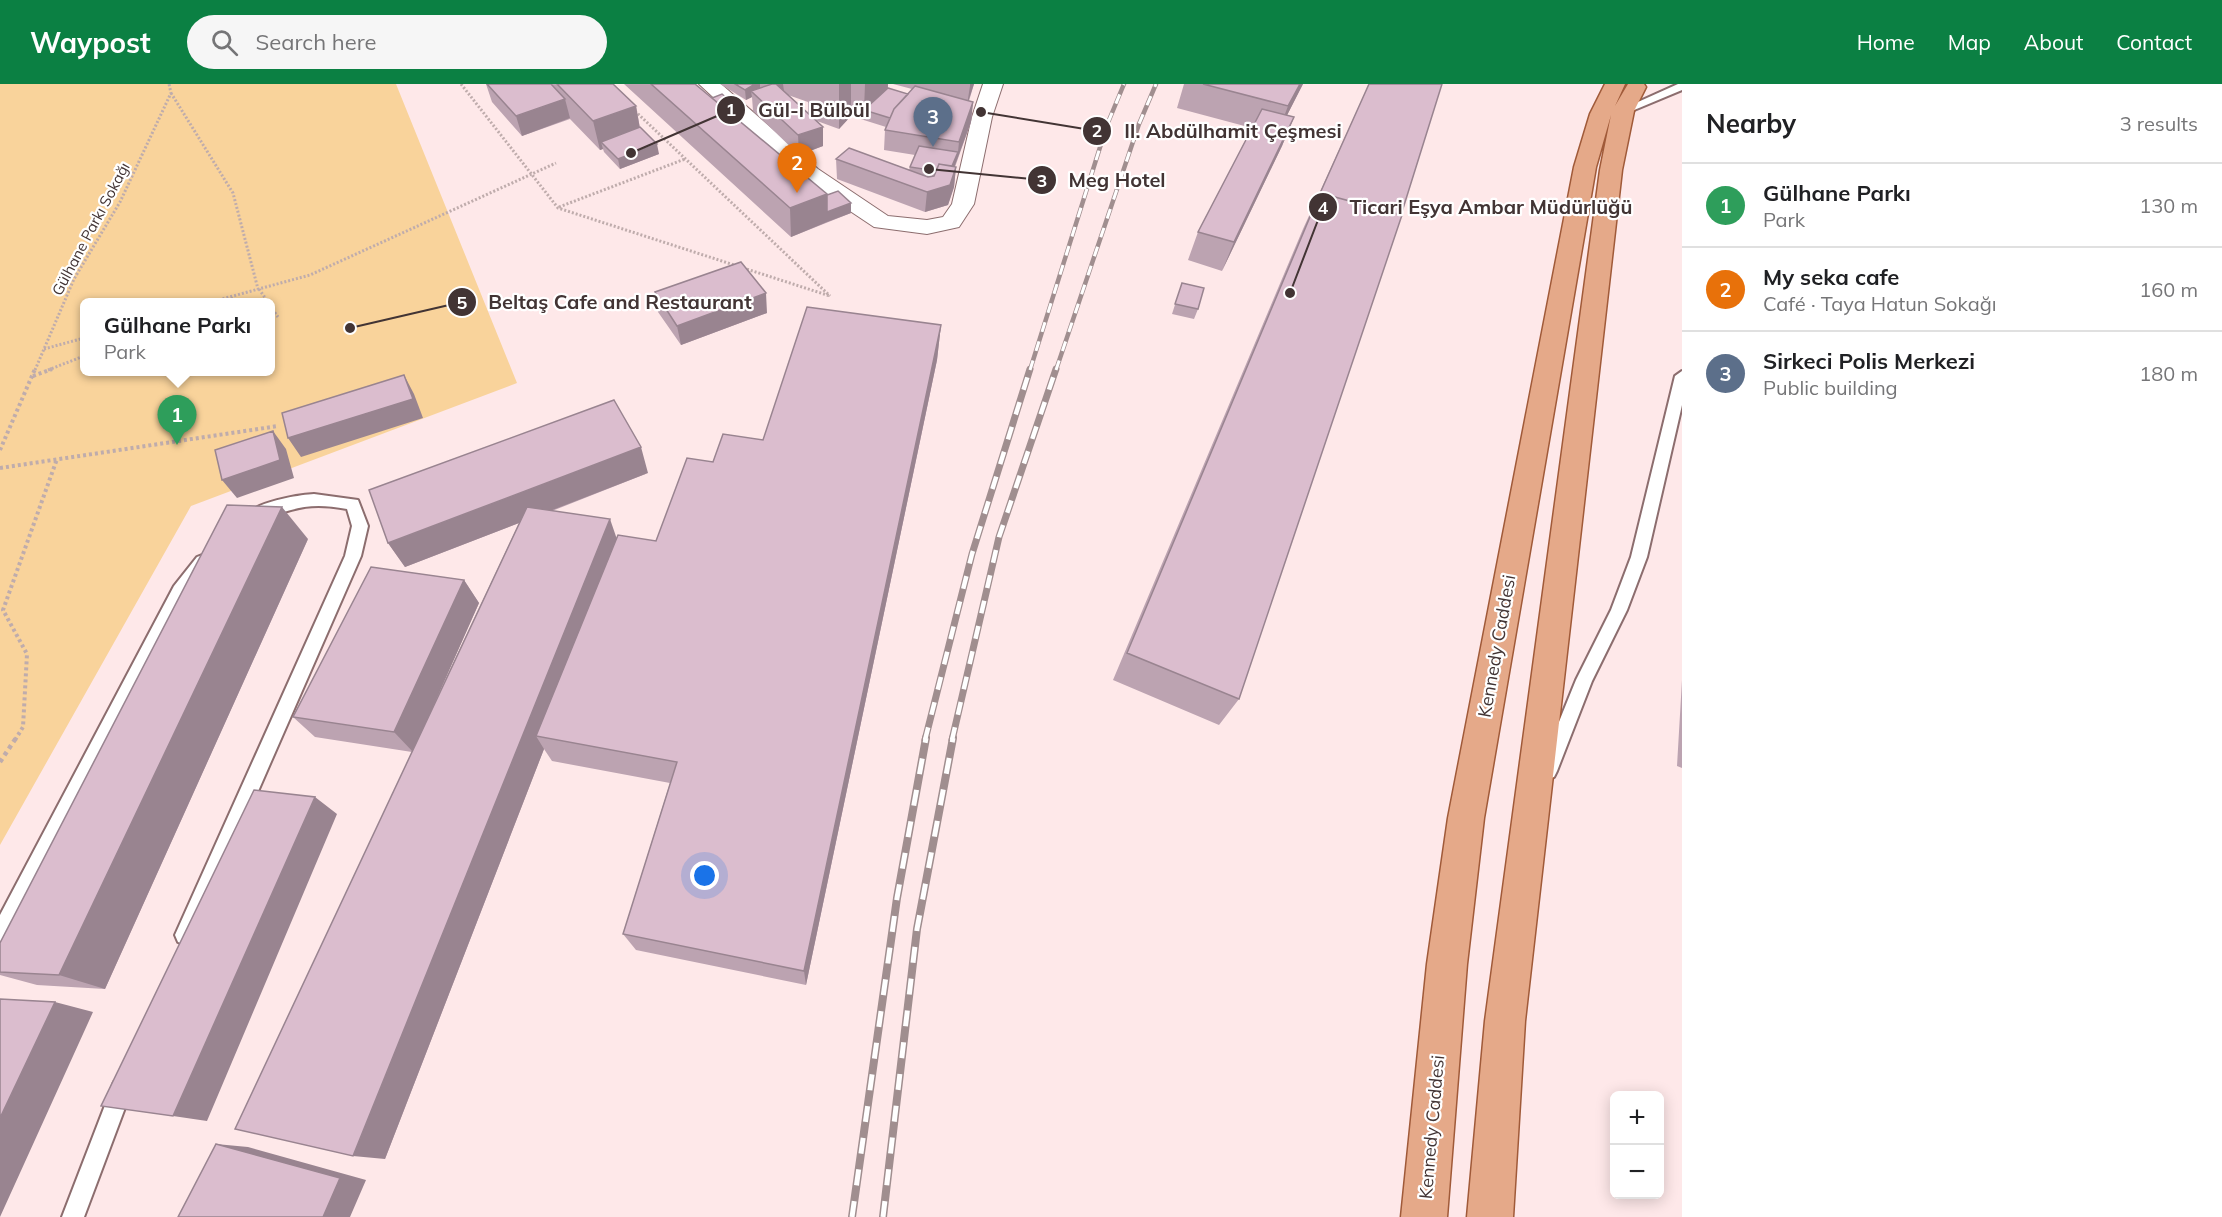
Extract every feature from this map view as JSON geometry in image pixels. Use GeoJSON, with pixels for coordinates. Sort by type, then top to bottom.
{"type":"FeatureCollection","features":[{"type":"Feature","properties":{"kind":"main road","name":"Kennedy Caddesi"},"geometry":{"type":"LineString","coordinates":[[1424,1217],[1448,964],[1466,819],[1585,167],[1611,107],[1638,84]]}},
{"type":"Feature","properties":{"kind":"main road","name":"Kennedy Caddesi"},"geometry":{"type":"LineString","coordinates":[[1490,1217],[1505,1021],[1528,820],[1611,170],[1611,107]]}},
{"type":"Feature","properties":{"kind":"street"},"geometry":{"type":"LineString","coordinates":[[709,84],[810,174],[882,222],[927,227],[951,222],[963,204],[981,117],[993,84]]}},
{"type":"Feature","properties":{"kind":"street"},"geometry":{"type":"LineString","coordinates":[[960,111],[981,117]]}},
{"type":"Feature","properties":{"kind":"lane"},"geometry":{"type":"LineString","coordinates":[[1611,107],[1682,86]]}},
{"type":"Feature","properties":{"kind":"lane"},"geometry":{"type":"LineString","coordinates":[[1528,820],[1584,680],[1619,610],[1639,557],[1682,376]]}},
{"type":"Feature","properties":{"kind":"lane"},"geometry":{"type":"LineString","coordinates":[[178,950],[353,556],[360,526],[353,504],[322,498],[283,502],[234,525]]}},
{"type":"Feature","properties":{"kind":"lane"},"geometry":{"type":"LineString","coordinates":[[0,935],[180,591],[212,547]]}},
{"type":"Feature","properties":{"kind":"lane"},"geometry":{"type":"LineString","coordinates":[[73,1217],[129,1067]]}},
{"type":"Feature","properties":{"kind":"path"},"geometry":{"type":"LineString","coordinates":[[169,84],[171,93],[233,193],[253,276],[265,298]]}},
{"type":"Feature","properties":{"kind":"path"},"geometry":{"type":"LineString","coordinates":[[461,84],[558,208],[831,296],[629,106]]}},
{"type":"Feature","properties":{"kind":"path","name":"Gülhane Parkı Sokağı"},"geometry":{"type":"LineString","coordinates":[[0,450],[74,279],[120,202],[171,93]]}},
{"type":"Feature","properties":{"kind":"path"},"geometry":{"type":"LineString","coordinates":[[558,208],[685,159]]}},
{"type":"Feature","properties":{"kind":"path"},"geometry":{"type":"LineString","coordinates":[[229,298],[310,274],[555,164]]}},
{"type":"Feature","properties":{"kind":"path"},"geometry":{"type":"LineString","coordinates":[[236,298],[259,289]]}},
{"type":"Feature","properties":{"kind":"path"},"geometry":{"type":"LineString","coordinates":[[275,313],[278,317]]}},
{"type":"Feature","properties":{"kind":"path"},"geometry":{"type":"LineString","coordinates":[[43,350],[80,339]]}},
{"type":"Feature","properties":{"kind":"path"},"geometry":{"type":"LineString","coordinates":[[32,376],[80,358]]}},
{"type":"Feature","properties":{"kind":"path"},"geometry":{"type":"LineString","coordinates":[[0,468],[278,426]]}},
{"type":"Feature","properties":{"kind":"path"},"geometry":{"type":"LineString","coordinates":[[0,762],[23,727],[27,654],[3,610],[57,459]]}},
{"type":"Feature","properties":{"kind":"shaded area"},"geometry":{"type":"Polygon","coordinates":[[[0,84],[396,84],[517,383],[191,506],[0,845],[0,84]]]}},
{"type":"Feature","properties":{"kind":"building"},"geometry":{"type":"Polygon","coordinates":[[[487,84],[551,84],[565,99],[516,116],[487,84]]]}},
{"type":"Feature","properties":{"kind":"building"},"geometry":{"type":"Polygon","coordinates":[[[557,84],[613,84],[636,106],[593,121],[557,84]]]}},
{"type":"Feature","properties":{"kind":"building"},"geometry":{"type":"Polygon","coordinates":[[[651,84],[695,84],[827,194],[790,208],[651,84]]]}},
{"type":"Feature","properties":{"kind":"building"},"geometry":{"type":"Polygon","coordinates":[[[735,84],[755,84],[745,90],[735,84]]]}},
{"type":"Feature","properties":{"kind":"building"},"geometry":{"type":"Polygon","coordinates":[[[776,84],[823,127],[798,135],[751,91],[776,84]]]}},
{"type":"Feature","properties":{"kind":"building"},"geometry":{"type":"Polygon","coordinates":[[[1203,84],[1300,84],[1288,106],[1203,84]]]}},
{"type":"Feature","properties":{"kind":"building"},"geometry":{"type":"Polygon","coordinates":[[[1369,84],[1442,84],[1401,215],[1320,193],[1369,84]]]}},
{"type":"Feature","properties":{"kind":"building"},"geometry":{"type":"Polygon","coordinates":[[[915,86],[973,102],[959,142],[885,130],[894,109],[915,86]]]}},
{"type":"Feature","properties":{"kind":"building"},"geometry":{"type":"Polygon","coordinates":[[[888,88],[908,94],[894,109],[890,118],[864,110],[888,88]]]}},
{"type":"Feature","properties":{"kind":"building"},"geometry":{"type":"Polygon","coordinates":[[[722,94],[734,104],[724,108],[712,98],[722,94]]]}},
{"type":"Feature","properties":{"kind":"building"},"geometry":{"type":"Polygon","coordinates":[[[1262,109],[1294,117],[1234,242],[1198,232],[1262,109]]]}},
{"type":"Feature","properties":{"kind":"building"},"geometry":{"type":"Polygon","coordinates":[[[640,127],[657,144],[618,159],[601,142],[640,127]]]}},
{"type":"Feature","properties":{"kind":"building"},"geometry":{"type":"Polygon","coordinates":[[[919,146],[958,152],[952,166],[939,164],[936,171],[910,167],[919,146]]]}},
{"type":"Feature","properties":{"kind":"building"},"geometry":{"type":"Polygon","coordinates":[[[849,148],[928,177],[934,176],[939,164],[956,167],[950,185],[927,192],[836,159],[849,148]]]}},
{"type":"Feature","properties":{"kind":"building"},"geometry":{"type":"Polygon","coordinates":[[[838,191],[851,203],[827,212],[827,195],[838,191]]]}},
{"type":"Feature","properties":{"kind":"building"},"geometry":{"type":"Polygon","coordinates":[[[1320,193],[1402,215],[1239,699],[1127,653],[1320,193]]]}},
{"type":"Feature","properties":{"kind":"building"},"geometry":{"type":"Polygon","coordinates":[[[741,262],[766,293],[677,326],[655,292],[741,262]]]}},
{"type":"Feature","properties":{"kind":"building"},"geometry":{"type":"Polygon","coordinates":[[[1182,283],[1204,288],[1198,309],[1175,304],[1182,283]]]}},
{"type":"Feature","properties":{"kind":"building"},"geometry":{"type":"Polygon","coordinates":[[[807,307],[941,325],[804,971],[623,934],[677,762],[536,736],[618,535],[656,541],[687,458],[713,462],[723,434],[763,440],[807,307]]]}},
{"type":"Feature","properties":{"kind":"building"},"geometry":{"type":"Polygon","coordinates":[[[404,375],[413,399],[288,438],[282,413],[404,375]]]}},
{"type":"Feature","properties":{"kind":"building"},"geometry":{"type":"Polygon","coordinates":[[[614,400],[641,447],[388,543],[369,490],[614,400]]]}},
{"type":"Feature","properties":{"kind":"building"},"geometry":{"type":"Polygon","coordinates":[[[273,431],[280,460],[222,480],[215,450],[273,431]]]}},
{"type":"Feature","properties":{"kind":"building"},"geometry":{"type":"Polygon","coordinates":[[[227,505],[282,507],[59,975],[0,972],[0,943],[227,505]]]}},
{"type":"Feature","properties":{"kind":"building"},"geometry":{"type":"Polygon","coordinates":[[[527,507],[610,519],[353,1156],[235,1129],[527,507]]]}},
{"type":"Feature","properties":{"kind":"building"},"geometry":{"type":"Polygon","coordinates":[[[371,567],[464,580],[394,732],[293,717],[371,567]]]}},
{"type":"Feature","properties":{"kind":"building"},"geometry":{"type":"Polygon","coordinates":[[[254,790],[315,797],[173,1116],[101,1106],[254,790]]]}},
{"type":"Feature","properties":{"kind":"building"},"geometry":{"type":"Polygon","coordinates":[[[0,999],[55,1002],[0,1118],[0,999]]]}},
{"type":"Feature","properties":{"kind":"building"},"geometry":{"type":"Polygon","coordinates":[[[216,1144],[340,1178],[323,1217],[178,1217],[216,1144]]]}},
{"type":"Feature","properties":{"kind":"railway"},"geometry":{"type":"LineString","coordinates":[[1030,370],[1107,125],[1124,84]]}},
{"type":"Feature","properties":{"kind":"railway"},"geometry":{"type":"LineString","coordinates":[[1056,370],[1139,124],[1156,84]]}},
{"type":"Feature","properties":{"kind":"railway"},"geometry":{"type":"LineString","coordinates":[[925,740],[972,554],[1030,369]]}},
{"type":"Feature","properties":{"kind":"railway"},"geometry":{"type":"LineString","coordinates":[[952,740],[999,537],[1056,369]]}},
{"type":"Feature","properties":{"kind":"railway"},"geometry":{"type":"LineString","coordinates":[[852,1217],[897,898],[926,738]]}},
{"type":"Feature","properties":{"kind":"railway"},"geometry":{"type":"LineString","coordinates":[[883,1217],[917,929],[953,738]]}},
{"type":"Feature","properties":{"kind":"place","name":"II. Abdülhamit Çeşmesi"},"geometry":{"type":"Point","coordinates":[981,112]}},
{"type":"Feature","properties":{"kind":"place","name":"Sirkeci Polis Merkezi"},"geometry":{"type":"Point","coordinates":[933,147]}},
{"type":"Feature","properties":{"kind":"place","name":"Gül-i Bülbül"},"geometry":{"type":"Point","coordinates":[631,153]}},
{"type":"Feature","properties":{"kind":"place","name":"Meg Hotel"},"geometry":{"type":"Point","coordinates":[929,169]}},
{"type":"Feature","properties":{"kind":"place","name":"My seka cafe"},"geometry":{"type":"Point","coordinates":[797,193]}},
{"type":"Feature","properties":{"kind":"place","name":"Ticari Eşya Ambar Müdürlüğü"},"geometry":{"type":"Point","coordinates":[1290,293]}},
{"type":"Feature","properties":{"kind":"place","name":"Beltaş Cafe and Restaurant"},"geometry":{"type":"Point","coordinates":[350,328]}},
{"type":"Feature","properties":{"kind":"place","name":"Gülhane Parkı"},"geometry":{"type":"Point","coordinates":[177,445]}}]}
